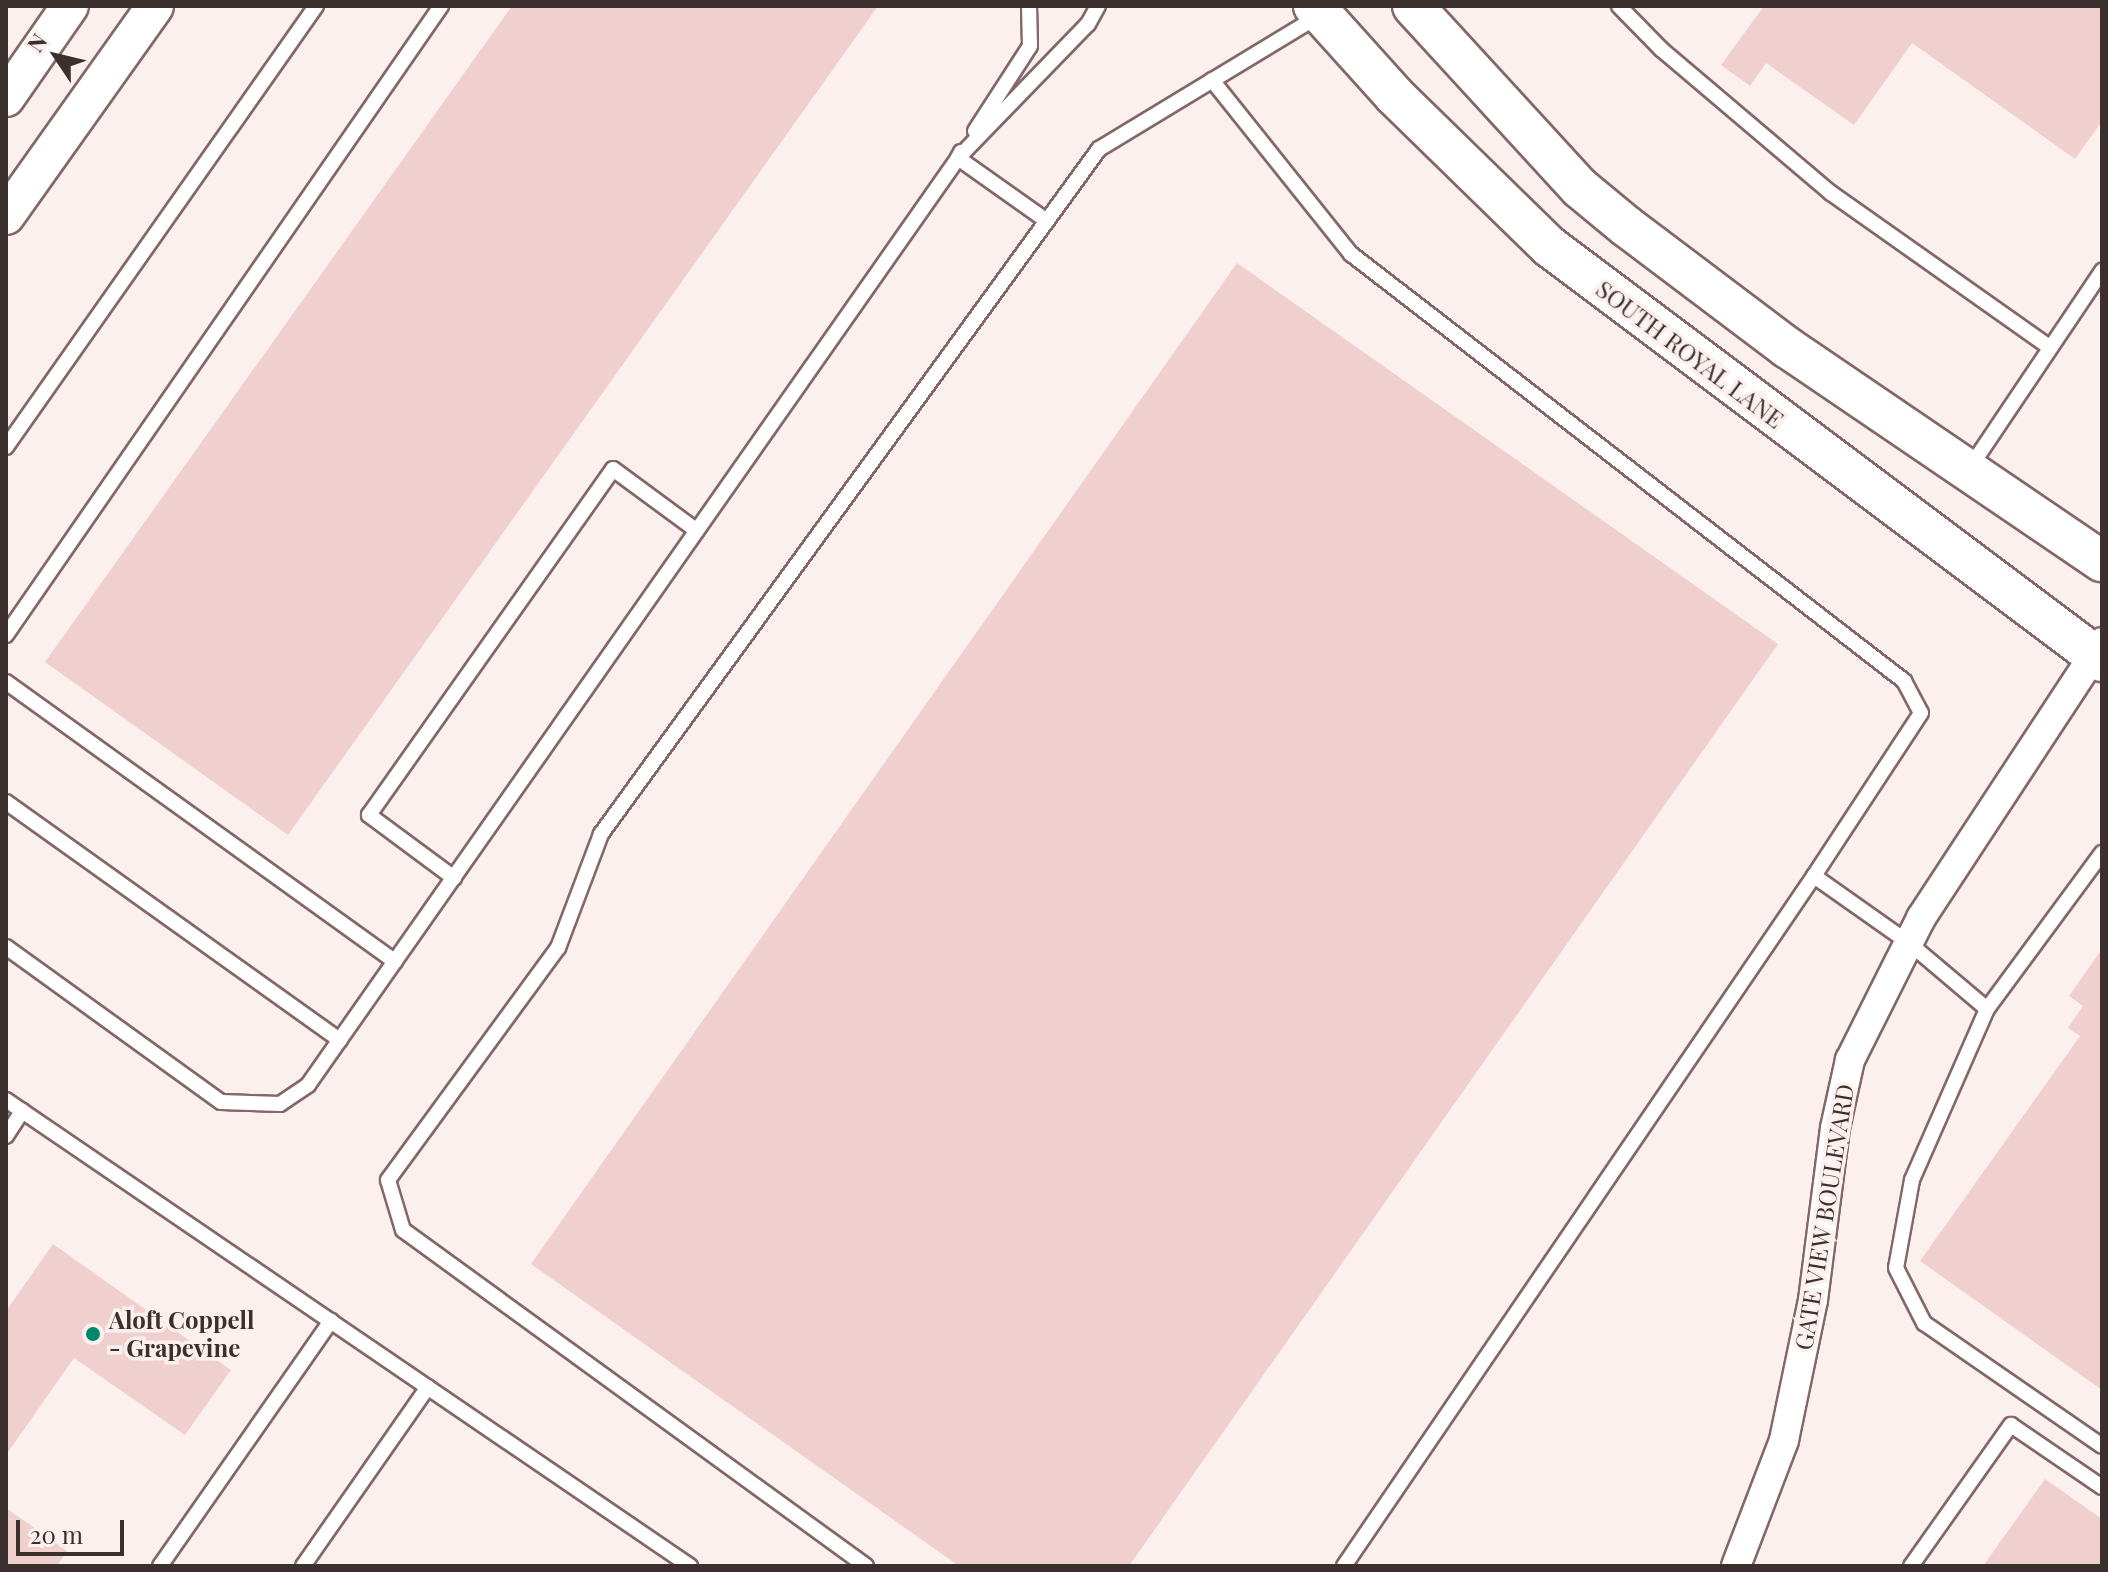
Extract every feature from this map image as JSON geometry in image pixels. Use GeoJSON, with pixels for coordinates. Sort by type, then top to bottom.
{"type":"FeatureCollection","features":[{"type":"Feature","properties":{"kind":"main road"},"geometry":{"type":"LineString","coordinates":[[1413,6],[1580,188],[1788,348],[2102,561]]}},
{"type":"Feature","properties":{"kind":"main road","name":"SOUTH ROYAL LANE"},"geometry":{"type":"LineString","coordinates":[[1323,9],[1394,95],[1550,247],[2099,652]]}},
{"type":"Feature","properties":{"kind":"street"},"geometry":{"type":"LineString","coordinates":[[6,98],[70,6]]}},
{"type":"Feature","properties":{"kind":"street"},"geometry":{"type":"LineString","coordinates":[[6,216],[155,6]]}},
{"type":"Feature","properties":{"kind":"street","name":"GATE VIEW BOULEVARD"},"geometry":{"type":"LineString","coordinates":[[1736,1566],[1784,1440],[1813,1300],[1835,1128],[1850,1060],[1909,943],[1979,823],[2099,652]]}},
{"type":"Feature","properties":{"kind":"lane"},"geometry":{"type":"LineString","coordinates":[[6,447],[316,6]]}},
{"type":"Feature","properties":{"kind":"lane"},"geometry":{"type":"LineString","coordinates":[[6,635],[441,6]]}},
{"type":"Feature","properties":{"kind":"lane"},"geometry":{"type":"LineString","coordinates":[[6,947],[221,1102],[280,1104],[308,1085],[958,158],[1030,46],[1029,6]]}},
{"type":"Feature","properties":{"kind":"lane"},"geometry":{"type":"LineString","coordinates":[[958,158],[1088,24],[1098,6]]}},
{"type":"Feature","properties":{"kind":"lane"},"geometry":{"type":"LineString","coordinates":[[1619,6],[1661,49],[1831,193],[2049,347]]}},
{"type":"Feature","properties":{"kind":"lane"},"geometry":{"type":"LineString","coordinates":[[866,1566],[403,1230],[388,1180],[558,948],[601,834],[1099,149],[1323,9]]}},
{"type":"Feature","properties":{"kind":"lane"},"geometry":{"type":"LineString","coordinates":[[1212,80],[1351,254],[1904,681],[1921,713],[1814,876],[1344,1566]]}},
{"type":"Feature","properties":{"kind":"lane"},"geometry":{"type":"LineString","coordinates":[[958,158],[1047,221]]}},
{"type":"Feature","properties":{"kind":"lane"},"geometry":{"type":"LineString","coordinates":[[1969,469],[2102,271]]}},
{"type":"Feature","properties":{"kind":"lane"},"geometry":{"type":"LineString","coordinates":[[454,878],[369,815],[613,469],[697,531]]}},
{"type":"Feature","properties":{"kind":"lane"},"geometry":{"type":"LineString","coordinates":[[6,682],[395,962]]}},
{"type":"Feature","properties":{"kind":"lane"},"geometry":{"type":"LineString","coordinates":[[6,802],[340,1040]]}},
{"type":"Feature","properties":{"kind":"lane"},"geometry":{"type":"LineString","coordinates":[[2102,853],[1987,1009],[1912,1180],[1896,1268],[1924,1323],[2102,1446]]}},
{"type":"Feature","properties":{"kind":"lane"},"geometry":{"type":"LineString","coordinates":[[1814,876],[1909,943],[1987,1009]]}},
{"type":"Feature","properties":{"kind":"lane"},"geometry":{"type":"LineString","coordinates":[[6,1100],[690,1566]]}},
{"type":"Feature","properties":{"kind":"lane"},"geometry":{"type":"LineString","coordinates":[[6,1136],[22,1111]]}},
{"type":"Feature","properties":{"kind":"lane"},"geometry":{"type":"LineString","coordinates":[[160,1566],[331,1321]]}},
{"type":"Feature","properties":{"kind":"lane"},"geometry":{"type":"LineString","coordinates":[[303,1566],[428,1387]]}},
{"type":"Feature","properties":{"kind":"lane"},"geometry":{"type":"LineString","coordinates":[[1911,1566],[2011,1425],[2102,1487]]}},
{"type":"Feature","properties":{"kind":"building"},"geometry":{"type":"Polygon","coordinates":[[[512,6],[878,6],[288,835],[45,662],[512,6]]]}},
{"type":"Feature","properties":{"kind":"building"},"geometry":{"type":"Polygon","coordinates":[[[1764,6],[2102,6],[2102,121],[2075,159],[1912,43],[1854,125],[1766,63],[1750,86],[1721,65],[1764,6]]]}},
{"type":"Feature","properties":{"kind":"building"},"geometry":{"type":"Polygon","coordinates":[[[1237,263],[1778,644],[1129,1566],[959,1566],[531,1264],[1237,263]]]}},
{"type":"Feature","properties":{"kind":"building"},"geometry":{"type":"Polygon","coordinates":[[[2102,949],[2102,1390],[1920,1261],[2080,1036],[2068,1028],[2083,1006],[2069,996],[2102,949]]]}},
{"type":"Feature","properties":{"kind":"building","name":"Aloft Coppell - Grapevine"},"geometry":{"type":"Polygon","coordinates":[[[53,1244],[231,1370],[185,1435],[74,1358],[6,1455],[6,1311],[53,1244]]]}},
{"type":"Feature","properties":{"kind":"building"},"geometry":{"type":"Polygon","coordinates":[[[2045,1479],[2102,1519],[2102,1566],[1983,1566],[2045,1479]]]}},
{"type":"Feature","properties":{"kind":"building"},"geometry":{"type":"Polygon","coordinates":[[[6,1508],[67,1551],[57,1566],[6,1566],[6,1508]]]}},
{"type":"Feature","properties":{"kind":"place","name":"Aloft Coppell - Grapevine"},"geometry":{"type":"Point","coordinates":[93,1334]}}]}
